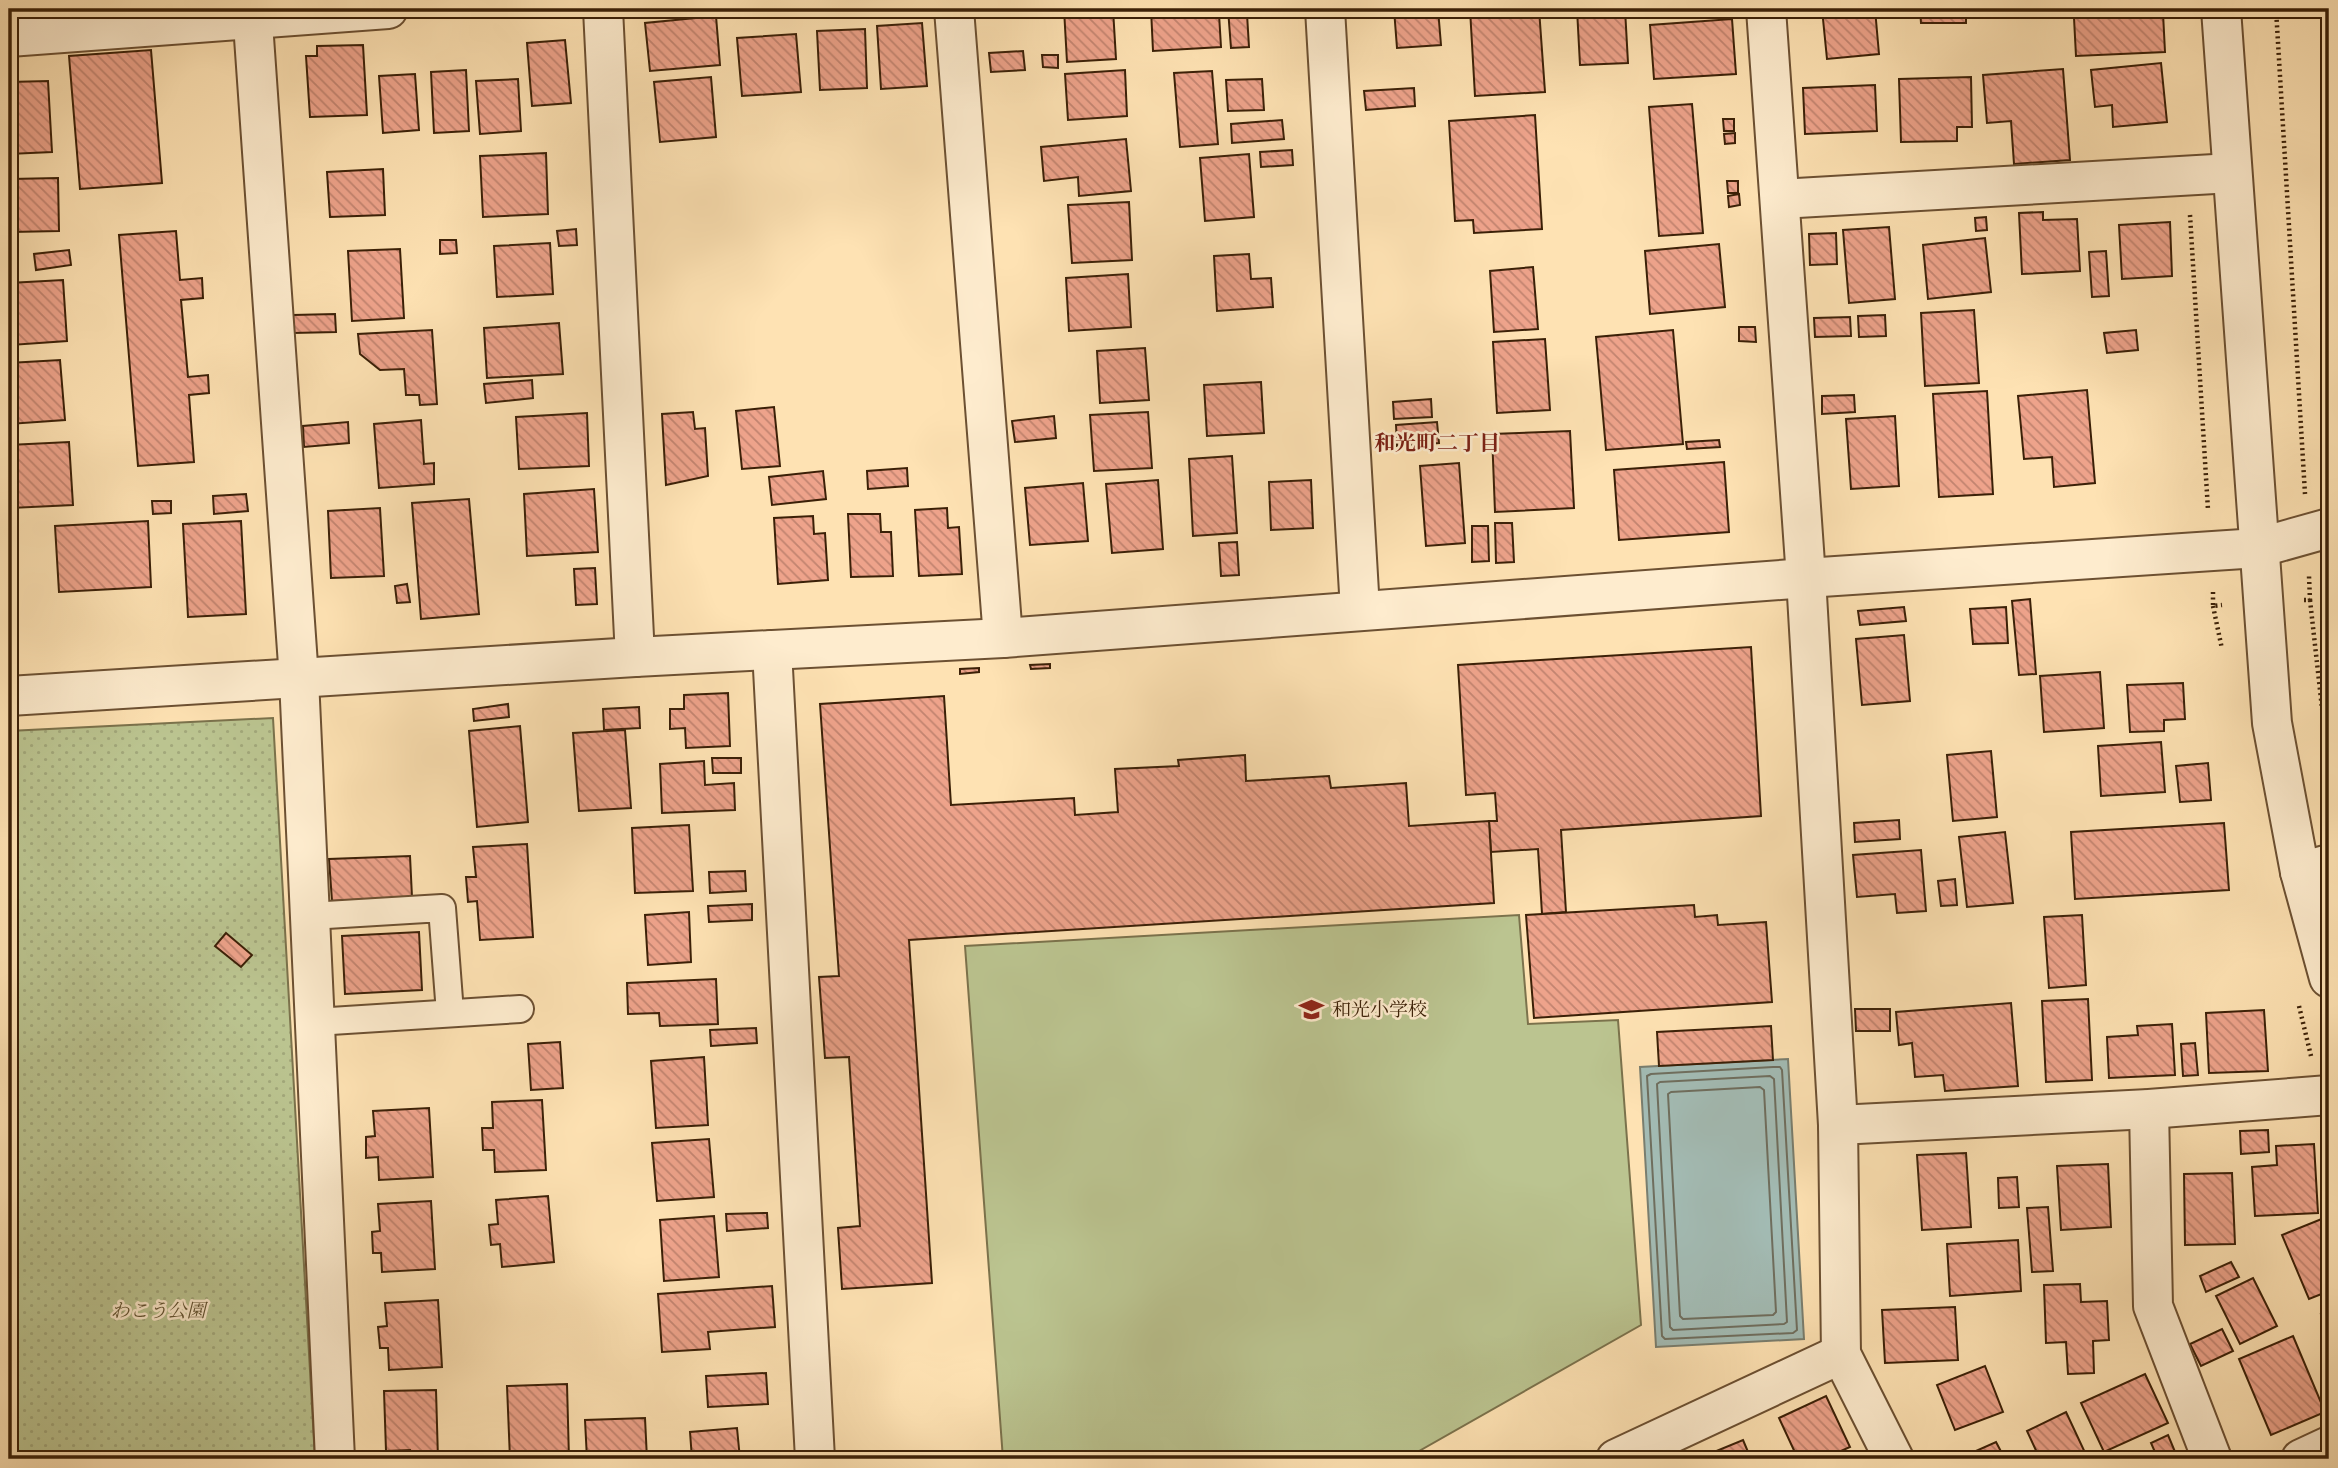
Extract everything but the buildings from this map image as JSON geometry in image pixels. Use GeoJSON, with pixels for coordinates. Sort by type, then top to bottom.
{"type":"FeatureCollection","features":[{"type":"Feature","properties":{"kind":"street"},"geometry":{"type":"LineString","coordinates":[[9,37],[252,13],[388,9]]}},
{"type":"Feature","properties":{"kind":"street"},"geometry":{"type":"LineString","coordinates":[[603,9],[635,657]]}},
{"type":"Feature","properties":{"kind":"street"},"geometry":{"type":"LineString","coordinates":[[954,9],[1003,638]]}},
{"type":"Feature","properties":{"kind":"street"},"geometry":{"type":"LineString","coordinates":[[1325,9],[1360,610]]}},
{"type":"Feature","properties":{"kind":"street"},"geometry":{"type":"LineString","coordinates":[[1766,9],[1807,578],[1838,1125],[1841,1354],[1894,1459]]}},
{"type":"Feature","properties":{"kind":"street"},"geometry":{"type":"LineString","coordinates":[[2221,9],[2272,723],[2315,868],[2329,978]]}},
{"type":"Feature","properties":{"kind":"street"},"geometry":{"type":"LineString","coordinates":[[252,13],[299,679],[335,1459]]}},
{"type":"Feature","properties":{"kind":"street"},"geometry":{"type":"LineString","coordinates":[[1780,199],[2232,173]]}},
{"type":"Feature","properties":{"kind":"street"},"geometry":{"type":"LineString","coordinates":[[9,696],[635,657],[1003,638],[1360,610],[2258,548],[2318,531]]}},
{"type":"Feature","properties":{"kind":"street"},"geometry":{"type":"LineString","coordinates":[[772,650],[815,1459]]}},
{"type":"Feature","properties":{"kind":"street"},"geometry":{"type":"LineString","coordinates":[[1838,1125],[2149,1109],[2329,1095]]}},
{"type":"Feature","properties":{"kind":"street"},"geometry":{"type":"LineString","coordinates":[[2149,1109],[2153,1306],[2212,1459]]}},
{"type":"Feature","properties":{"kind":"street"},"geometry":{"type":"LineString","coordinates":[[1627,1457],[1841,1354]]}},
{"type":"Feature","properties":{"kind":"street"},"geometry":{"type":"LineString","coordinates":[[2301,1459],[2329,1446]]}},
{"type":"Feature","properties":{"kind":"lane"},"geometry":{"type":"LineString","coordinates":[[310,916],[442,908],[450,1013]]}},
{"type":"Feature","properties":{"kind":"lane"},"geometry":{"type":"LineString","coordinates":[[315,1022],[520,1009]]}},
{"type":"Feature","properties":{"kind":"path"},"geometry":{"type":"LineString","coordinates":[[2276,9],[2318,531],[2310,600],[2329,771]]}},
{"type":"Feature","properties":{"kind":"path"},"geometry":{"type":"LineString","coordinates":[[2187,176],[2213,606],[2262,600],[2310,600]]}},
{"type":"Feature","properties":{"kind":"green space","name":"わこう公園"},"geometry":{"type":"Polygon","coordinates":[[[273,718],[315,1459],[9,1459],[9,731],[273,718]]]}},
{"type":"Feature","properties":{"kind":"green space"},"geometry":{"type":"Polygon","coordinates":[[[1519,915],[1528,1024],[1618,1020],[1641,1325],[1412,1455],[1354,1459],[1003,1459],[965,946],[1519,915]]]}},
{"type":"Feature","properties":{"kind":"water"},"geometry":{"type":"Polygon","coordinates":[[[1788,1059],[1804,1339],[1656,1347],[1640,1067],[1788,1059]]]}},
{"type":"Feature","properties":{"kind":"place","name":"和光小学校"},"geometry":{"type":"Point","coordinates":[1312,1009]}},
{"type":"Feature","properties":{"kind":"district","name":"和光町二丁目"},"geometry":{"type":"Point","coordinates":[1437,443]}}]}
